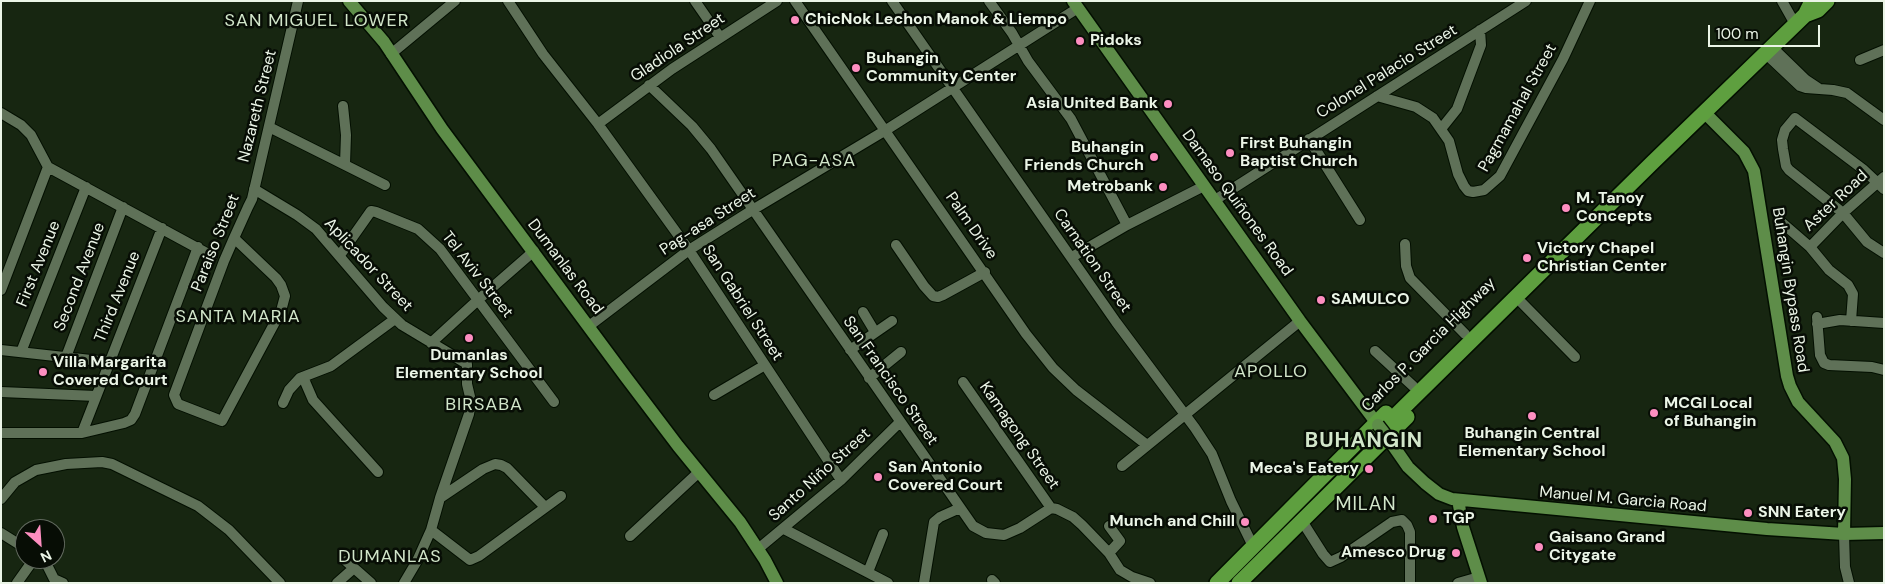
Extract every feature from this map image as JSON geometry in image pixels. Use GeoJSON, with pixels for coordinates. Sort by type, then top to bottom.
{"type":"FeatureCollection","features":[{"type":"Feature","properties":{"kind":"highway","name":"Carlos P. Garcia Highway"},"geometry":{"type":"LineString","coordinates":[[1227,583],[1803,15],[1818,10],[1827,1]]}},
{"type":"Feature","properties":{"kind":"highway","name":"Carlos P. Garcia Highway"},"geometry":{"type":"LineString","coordinates":[[1217,583],[1253,546],[1522,303],[1574,252],[1587,226]]}},
{"type":"Feature","properties":{"kind":"highway","name":"Carlos P. Garcia Highway"},"geometry":{"type":"LineString","coordinates":[[1243,581],[1302,520],[1381,430],[1413,386],[1560,239],[1587,226]]}},
{"type":"Feature","properties":{"kind":"main road","name":"Dumanlas Road"},"geometry":{"type":"LineString","coordinates":[[349,1],[375,31],[442,129],[625,376],[740,522],[777,583]]}},
{"type":"Feature","properties":{"kind":"main road","name":"Damaso Quiñones Road"},"geometry":{"type":"LineString","coordinates":[[1076,5],[1300,321],[1381,430]]}},
{"type":"Feature","properties":{"kind":"main road","name":"Buhangin Bypass Road"},"geometry":{"type":"LineString","coordinates":[[1704,112],[1744,152],[1754,172],[1787,376],[1798,402],[1835,442],[1842,458],[1845,479],[1844,534]]}},
{"type":"Feature","properties":{"kind":"main road","name":"Manuel M. Garcia Road"},"geometry":{"type":"LineString","coordinates":[[1381,430],[1408,467],[1425,483],[1439,494],[1458,500],[1706,524],[1844,534],[1884,533]]}},
{"type":"Feature","properties":{"kind":"main road"},"geometry":{"type":"LineString","coordinates":[[1458,500],[1463,527],[1480,580]]}},
{"type":"Feature","properties":{"kind":"street","name":"Nazareth Street"},"geometry":{"type":"LineString","coordinates":[[254,189],[298,1]]}},
{"type":"Feature","properties":{"kind":"street"},"geometry":{"type":"LineString","coordinates":[[391,54],[455,1]]}},
{"type":"Feature","properties":{"kind":"street","name":"San Gabriel Street"},"geometry":{"type":"LineString","coordinates":[[508,1],[544,54],[598,124],[689,250],[840,480]]}},
{"type":"Feature","properties":{"kind":"street"},"geometry":{"type":"LineString","coordinates":[[695,1],[720,37]]}},
{"type":"Feature","properties":{"kind":"street","name":"Gladiola Street"},"geometry":{"type":"LineString","coordinates":[[598,124],[649,85],[777,1]]}},
{"type":"Feature","properties":{"kind":"street","name":"Palm Drive"},"geometry":{"type":"LineString","coordinates":[[795,1],[985,272],[1026,334],[1053,368],[1076,390],[1147,446]]}},
{"type":"Feature","properties":{"kind":"street","name":"Carnation Street"},"geometry":{"type":"LineString","coordinates":[[892,1],[1132,344],[1185,414],[1212,454],[1231,501],[1253,546]]}},
{"type":"Feature","properties":{"kind":"street"},"geometry":{"type":"LineString","coordinates":[[989,1],[1028,61],[1071,118],[1127,225]]}},
{"type":"Feature","properties":{"kind":"street","name":"Colonel Palacio Street"},"geometry":{"type":"LineString","coordinates":[[1215,200],[1526,1]]}},
{"type":"Feature","properties":{"kind":"street","name":"Pagmamahal Street"},"geometry":{"type":"LineString","coordinates":[[1377,96],[1416,108],[1426,112],[1433,118],[1449,141],[1458,174],[1464,186],[1468,191],[1473,192],[1484,190],[1500,176],[1547,90],[1590,1]]}},
{"type":"Feature","properties":{"kind":"street"},"geometry":{"type":"LineString","coordinates":[[1782,1],[1803,15]]}},
{"type":"Feature","properties":{"kind":"street"},"geometry":{"type":"LineString","coordinates":[[1790,1],[1803,15]]}},
{"type":"Feature","properties":{"kind":"street","name":"Pag-asa Street"},"geometry":{"type":"LineString","coordinates":[[589,326],[689,250],[886,130],[1019,45],[1076,5]]}},
{"type":"Feature","properties":{"kind":"street"},"geometry":{"type":"LineString","coordinates":[[1441,129],[1457,109],[1481,45],[1480,30]]}},
{"type":"Feature","properties":{"kind":"street"},"geometry":{"type":"LineString","coordinates":[[1769,50],[1795,75],[1818,89],[1847,93],[1884,120]]}},
{"type":"Feature","properties":{"kind":"street"},"geometry":{"type":"LineString","coordinates":[[1860,60],[1884,51]]}},
{"type":"Feature","properties":{"kind":"street","name":"San Francisco Street"},"geometry":{"type":"LineString","coordinates":[[649,85],[702,136],[960,508],[979,530],[996,535],[1013,532],[1051,508]]}},
{"type":"Feature","properties":{"kind":"street"},"geometry":{"type":"LineString","coordinates":[[343,106],[346,135],[345,164]]}},
{"type":"Feature","properties":{"kind":"street"},"geometry":{"type":"LineString","coordinates":[[1,113],[20,125],[31,135],[48,167],[212,256]]}},
{"type":"Feature","properties":{"kind":"street"},"geometry":{"type":"LineString","coordinates":[[1882,183],[1794,118],[1783,135],[1782,149],[1786,166],[1794,176],[1843,213],[1867,242],[1884,253]]}},
{"type":"Feature","properties":{"kind":"street"},"geometry":{"type":"LineString","coordinates":[[269,127],[385,185]]}},
{"type":"Feature","properties":{"kind":"street"},"geometry":{"type":"LineString","coordinates":[[1309,139],[1360,220]]}},
{"type":"Feature","properties":{"kind":"street"},"geometry":{"type":"LineString","coordinates":[[1,290],[48,167]]}},
{"type":"Feature","properties":{"kind":"street","name":"Aster Road"},"geometry":{"type":"LineString","coordinates":[[1810,247],[1843,213],[1882,183]]}},
{"type":"Feature","properties":{"kind":"street"},"geometry":{"type":"LineString","coordinates":[[1072,257],[1127,225],[1204,186]]}},
{"type":"Feature","properties":{"kind":"street","name":"First Avenue"},"geometry":{"type":"LineString","coordinates":[[21,352],[86,187]]}},
{"type":"Feature","properties":{"kind":"street","name":"Paraiso Street"},"geometry":{"type":"LineString","coordinates":[[234,238],[276,278],[282,285],[285,296],[282,311],[222,421],[178,404],[174,395],[234,238],[248,207],[254,189]]}},
{"type":"Feature","properties":{"kind":"street","name":"Aplicador Street"},"geometry":{"type":"LineString","coordinates":[[254,189],[309,224],[340,255],[395,319],[409,330],[467,364],[466,378],[471,400],[469,414],[431,530],[417,562],[404,583]]}},
{"type":"Feature","properties":{"kind":"street","name":"Second Avenue"},"geometry":{"type":"LineString","coordinates":[[66,357],[123,207]]}},
{"type":"Feature","properties":{"kind":"street","name":"Tel Aviv Street"},"geometry":{"type":"LineString","coordinates":[[340,255],[369,213],[376,212],[418,230],[440,249],[554,402]]}},
{"type":"Feature","properties":{"kind":"street"},"geometry":{"type":"LineString","coordinates":[[1780,221],[1810,247],[1829,270],[1848,285],[1853,294],[1851,321]]}},
{"type":"Feature","properties":{"kind":"street","name":"Third Avenue"},"geometry":{"type":"LineString","coordinates":[[82,433],[162,228]]}},
{"type":"Feature","properties":{"kind":"street"},"geometry":{"type":"LineString","coordinates":[[1405,244],[1406,266],[1410,278],[1465,334]]}},
{"type":"Feature","properties":{"kind":"street"},"geometry":{"type":"LineString","coordinates":[[896,245],[933,296],[943,295],[985,272]]}},
{"type":"Feature","properties":{"kind":"street"},"geometry":{"type":"LineString","coordinates":[[1,432],[82,433],[131,420],[135,414],[198,247]]}},
{"type":"Feature","properties":{"kind":"street"},"geometry":{"type":"LineString","coordinates":[[431,343],[534,251]]}},
{"type":"Feature","properties":{"kind":"street"},"geometry":{"type":"LineString","coordinates":[[1522,303],[1575,357]]}},
{"type":"Feature","properties":{"kind":"street"},"geometry":{"type":"LineString","coordinates":[[863,312],[875,332]]}},
{"type":"Feature","properties":{"kind":"street"},"geometry":{"type":"LineString","coordinates":[[282,403],[289,390],[303,377],[331,366],[395,319]]}},
{"type":"Feature","properties":{"kind":"street"},"geometry":{"type":"LineString","coordinates":[[850,350],[892,321]]}},
{"type":"Feature","properties":{"kind":"street"},"geometry":{"type":"LineString","coordinates":[[1122,466],[1300,321]]}},
{"type":"Feature","properties":{"kind":"street"},"geometry":{"type":"LineString","coordinates":[[1884,323],[1817,321],[1820,355],[1824,363],[1836,366],[1872,367],[1884,370]]}},
{"type":"Feature","properties":{"kind":"street"},"geometry":{"type":"LineString","coordinates":[[1,350],[109,362]]}},
{"type":"Feature","properties":{"kind":"street"},"geometry":{"type":"LineString","coordinates":[[1375,351],[1413,386]]}},
{"type":"Feature","properties":{"kind":"street"},"geometry":{"type":"LineString","coordinates":[[869,378],[901,352]]}},
{"type":"Feature","properties":{"kind":"street"},"geometry":{"type":"LineString","coordinates":[[714,395],[765,365]]}},
{"type":"Feature","properties":{"kind":"street"},"geometry":{"type":"LineString","coordinates":[[303,377],[313,400],[378,472]]}},
{"type":"Feature","properties":{"kind":"street","name":"Kamagong Street"},"geometry":{"type":"LineString","coordinates":[[963,382],[1051,508]]}},
{"type":"Feature","properties":{"kind":"street"},"geometry":{"type":"LineString","coordinates":[[1,392],[96,396]]}},
{"type":"Feature","properties":{"kind":"street","name":"Santo Niño Street"},"geometry":{"type":"LineString","coordinates":[[758,549],[840,480],[900,422]]}},
{"type":"Feature","properties":{"kind":"street"},"geometry":{"type":"LineString","coordinates":[[1,499],[15,482],[36,470],[66,464],[91,462],[112,464],[198,506],[236,537],[280,583]]}},
{"type":"Feature","properties":{"kind":"street"},"geometry":{"type":"LineString","coordinates":[[440,498],[483,469],[495,464],[507,468],[545,507]]}},
{"type":"Feature","properties":{"kind":"street"},"geometry":{"type":"LineString","coordinates":[[630,536],[699,472]]}},
{"type":"Feature","properties":{"kind":"street"},"geometry":{"type":"LineString","coordinates":[[431,530],[470,560],[479,556],[561,496]]}},
{"type":"Feature","properties":{"kind":"street"},"geometry":{"type":"LineString","coordinates":[[924,583],[934,522],[940,517],[960,508]]}},
{"type":"Feature","properties":{"kind":"street"},"geometry":{"type":"LineString","coordinates":[[1051,508],[1064,511],[1073,517],[1109,553],[1120,570],[1138,581],[1150,583]]}},
{"type":"Feature","properties":{"kind":"street"},"geometry":{"type":"LineString","coordinates":[[1302,520],[1330,562],[1341,557],[1392,522],[1402,520],[1410,532],[1410,583]]}},
{"type":"Feature","properties":{"kind":"street"},"geometry":{"type":"LineString","coordinates":[[1109,526],[1120,541],[1109,553]]}},
{"type":"Feature","properties":{"kind":"street"},"geometry":{"type":"LineString","coordinates":[[784,529],[888,583]]}},
{"type":"Feature","properties":{"kind":"street"},"geometry":{"type":"LineString","coordinates":[[1,533],[15,542]]}},
{"type":"Feature","properties":{"kind":"street"},"geometry":{"type":"LineString","coordinates":[[868,572],[883,534]]}},
{"type":"Feature","properties":{"kind":"street"},"geometry":{"type":"LineString","coordinates":[[1844,534],[1845,567],[1849,583]]}},
{"type":"Feature","properties":{"kind":"street"},"geometry":{"type":"LineString","coordinates":[[346,561],[371,583]]}},
{"type":"Feature","properties":{"kind":"street"},"geometry":{"type":"LineString","coordinates":[[337,583],[354,568]]}},
{"type":"Feature","properties":{"kind":"street"},"geometry":{"type":"LineString","coordinates":[[16,583],[26,569]]}},
{"type":"Feature","properties":{"kind":"street"},"geometry":{"type":"LineString","coordinates":[[49,569],[56,581]]}},
{"type":"Feature","properties":{"kind":"street"},"geometry":{"type":"LineString","coordinates":[[1458,583],[1480,580]]}},
{"type":"Feature","properties":{"kind":"tunnel"},"geometry":{"type":"LineString","coordinates":[[1371,440],[1391,420]]}},
{"type":"Feature","properties":{"kind":"place","name":"ChicNok Lechon Manok & Liempo"},"geometry":{"type":"Point","coordinates":[795,20]}},
{"type":"Feature","properties":{"kind":"place","name":"Pidoks"},"geometry":{"type":"Point","coordinates":[1080,41]}},
{"type":"Feature","properties":{"kind":"place","name":"Buhangin Community Center"},"geometry":{"type":"Point","coordinates":[856,68]}},
{"type":"Feature","properties":{"kind":"place","name":"Asia United Bank"},"geometry":{"type":"Point","coordinates":[1168,104]}},
{"type":"Feature","properties":{"kind":"place","name":"First Buhangin Baptist Church"},"geometry":{"type":"Point","coordinates":[1230,153]}},
{"type":"Feature","properties":{"kind":"place","name":"Buhangin Friends Church"},"geometry":{"type":"Point","coordinates":[1154,157]}},
{"type":"Feature","properties":{"kind":"place","name":"Metrobank"},"geometry":{"type":"Point","coordinates":[1163,187]}},
{"type":"Feature","properties":{"kind":"place","name":"M. Tanoy Concepts"},"geometry":{"type":"Point","coordinates":[1566,208]}},
{"type":"Feature","properties":{"kind":"place","name":"Victory Chapel Christian Center"},"geometry":{"type":"Point","coordinates":[1527,258]}},
{"type":"Feature","properties":{"kind":"place","name":"SAMULCO"},"geometry":{"type":"Point","coordinates":[1321,300]}},
{"type":"Feature","properties":{"kind":"place","name":"Dumanlas Elementary School"},"geometry":{"type":"Point","coordinates":[469,338]}},
{"type":"Feature","properties":{"kind":"place","name":"Villa Margarita Covered Court"},"geometry":{"type":"Point","coordinates":[43,372]}},
{"type":"Feature","properties":{"kind":"place","name":"MCGI Local of Buhangin"},"geometry":{"type":"Point","coordinates":[1654,413]}},
{"type":"Feature","properties":{"kind":"place","name":"Buhangin Central Elementary School"},"geometry":{"type":"Point","coordinates":[1532,416]}},
{"type":"Feature","properties":{"kind":"place","name":"Meca's Eatery"},"geometry":{"type":"Point","coordinates":[1369,469]}},
{"type":"Feature","properties":{"kind":"place","name":"San Antonio Covered Court"},"geometry":{"type":"Point","coordinates":[878,477]}},
{"type":"Feature","properties":{"kind":"place","name":"SNN Eatery"},"geometry":{"type":"Point","coordinates":[1748,513]}},
{"type":"Feature","properties":{"kind":"place","name":"TGP"},"geometry":{"type":"Point","coordinates":[1433,519]}},
{"type":"Feature","properties":{"kind":"place","name":"Munch and Chill"},"geometry":{"type":"Point","coordinates":[1245,522]}},
{"type":"Feature","properties":{"kind":"place","name":"Gaisano Grand Citygate"},"geometry":{"type":"Point","coordinates":[1539,547]}},
{"type":"Feature","properties":{"kind":"place","name":"Amesco Drug"},"geometry":{"type":"Point","coordinates":[1456,553]}},
{"type":"Feature","properties":{"kind":"district","name":"SAN MIGUEL LOWER"},"geometry":{"type":"Point","coordinates":[317,21]}},
{"type":"Feature","properties":{"kind":"district","name":"PAG-ASA"},"geometry":{"type":"Point","coordinates":[814,161]}},
{"type":"Feature","properties":{"kind":"district","name":"SANTA MARIA"},"geometry":{"type":"Point","coordinates":[238,317]}},
{"type":"Feature","properties":{"kind":"district","name":"APOLLO"},"geometry":{"type":"Point","coordinates":[1271,372]}},
{"type":"Feature","properties":{"kind":"district","name":"BIRSABA"},"geometry":{"type":"Point","coordinates":[484,405]}},
{"type":"Feature","properties":{"kind":"district","name":"BUHANGIN"},"geometry":{"type":"Point","coordinates":[1364,441]}},
{"type":"Feature","properties":{"kind":"district","name":"MILAN"},"geometry":{"type":"Point","coordinates":[1366,505]}},
{"type":"Feature","properties":{"kind":"district","name":"DUMANLAS"},"geometry":{"type":"Point","coordinates":[390,557]}}]}
